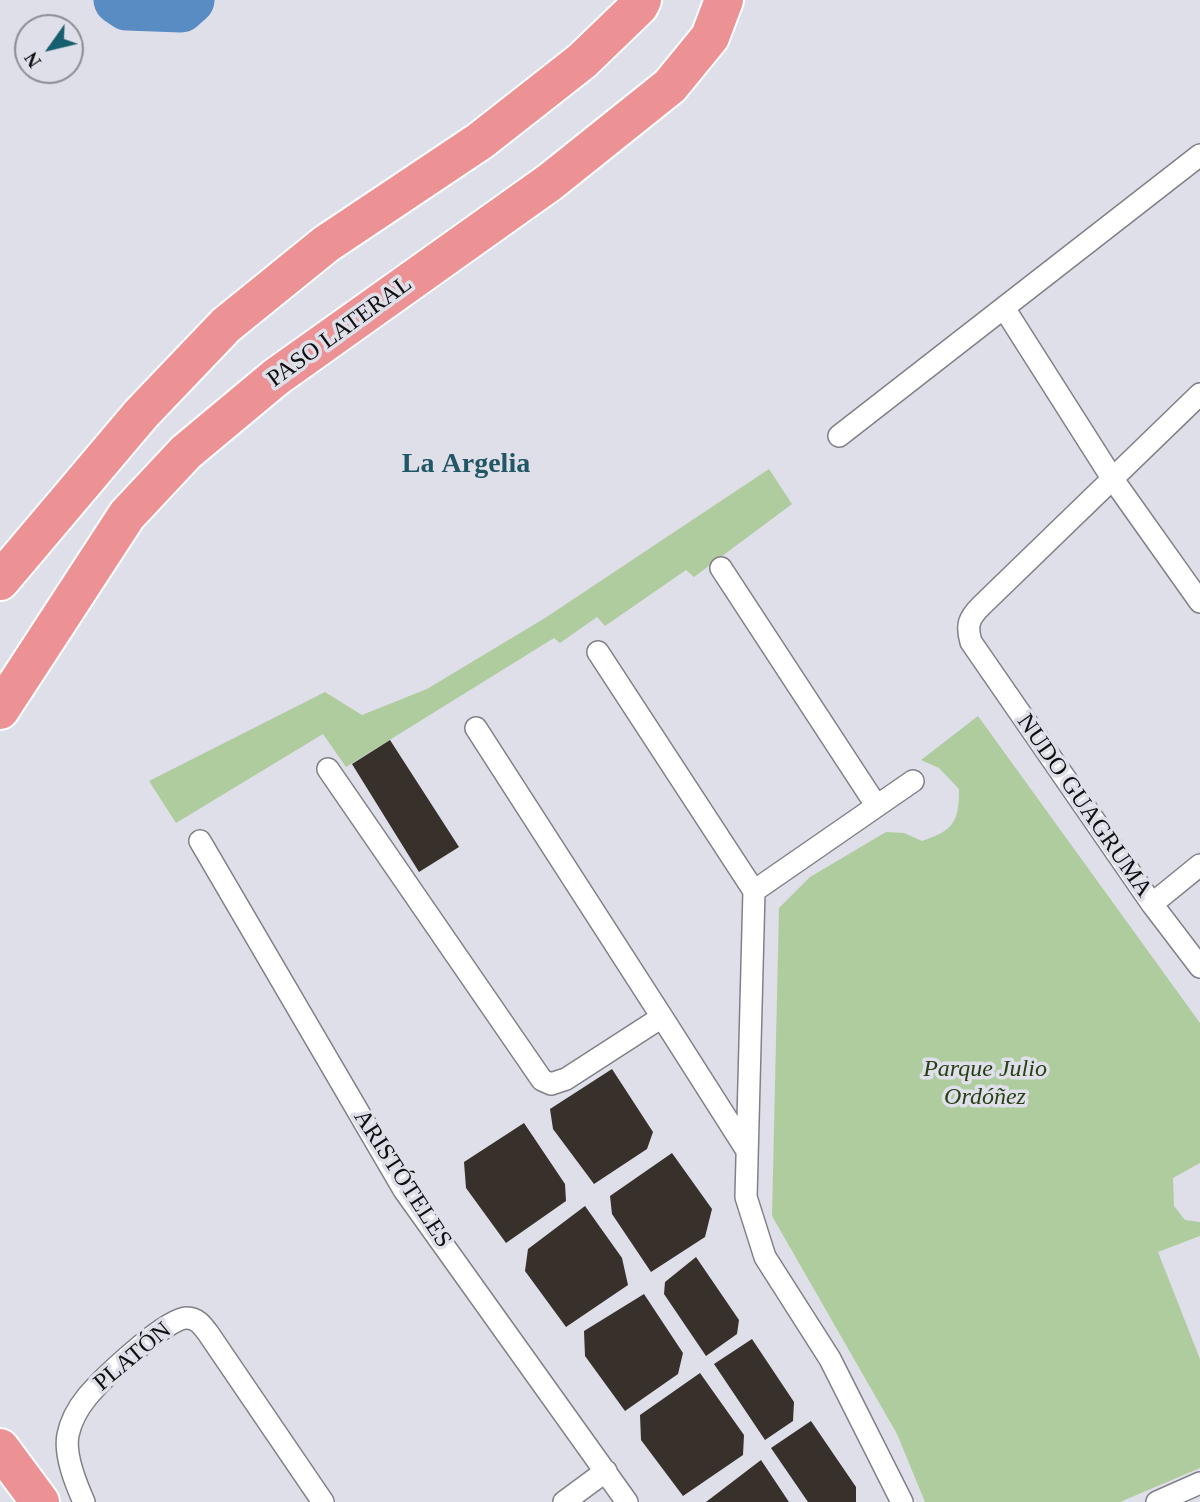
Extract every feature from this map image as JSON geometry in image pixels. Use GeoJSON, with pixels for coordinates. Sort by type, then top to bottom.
{"type":"FeatureCollection","features":[{"type":"Feature","properties":{"kind":"highway"},"geometry":{"type":"LineString","coordinates":[[0,581],[141,414],[226,325],[326,244],[480,141],[582,61],[642,0]]}},
{"type":"Feature","properties":{"kind":"highway","name":"PASO LATERAL"},"geometry":{"type":"LineString","coordinates":[[0,710],[127,515],[186,452],[276,377],[550,182],[670,86],[710,37],[724,0]]}},
{"type":"Feature","properties":{"kind":"highway"},"geometry":{"type":"LineString","coordinates":[[0,1448],[40,1502]]}},
{"type":"Feature","properties":{"kind":"street"},"geometry":{"type":"LineString","coordinates":[[839,436],[1200,155]]}},
{"type":"Feature","properties":{"kind":"street"},"geometry":{"type":"LineString","coordinates":[[1004,308],[1112,478],[1200,602]]}},
{"type":"Feature","properties":{"kind":"street"},"geometry":{"type":"LineString","coordinates":[[1112,478],[1200,394]]}},
{"type":"Feature","properties":{"kind":"street","name":"NUDO GUAGRUMA"},"geometry":{"type":"LineString","coordinates":[[1112,478],[970,618],[967,629],[971,642],[1152,904],[1200,967]]}},
{"type":"Feature","properties":{"kind":"street"},"geometry":{"type":"LineString","coordinates":[[721,568],[876,806]]}},
{"type":"Feature","properties":{"kind":"street"},"geometry":{"type":"LineString","coordinates":[[598,652],[754,891],[746,1197],[765,1257],[830,1359],[902,1502]]}},
{"type":"Feature","properties":{"kind":"street"},"geometry":{"type":"LineString","coordinates":[[476,729],[746,1149]]}},
{"type":"Feature","properties":{"kind":"street"},"geometry":{"type":"LineString","coordinates":[[328,769],[542,1080],[557,1083],[662,1017]]}},
{"type":"Feature","properties":{"kind":"street"},"geometry":{"type":"LineString","coordinates":[[754,891],[913,781]]}},
{"type":"Feature","properties":{"kind":"street","name":"ARISTÓTELES"},"geometry":{"type":"LineString","coordinates":[[200,841],[404,1191],[627,1502]]}},
{"type":"Feature","properties":{"kind":"street"},"geometry":{"type":"LineString","coordinates":[[1152,904],[1200,865]]}},
{"type":"Feature","properties":{"kind":"street","name":"PLATÓN"},"geometry":{"type":"LineString","coordinates":[[84,1502],[75,1484],[67,1438],[74,1415],[88,1396],[152,1338],[179,1319],[189,1318],[198,1321],[208,1333],[323,1502]]}},
{"type":"Feature","properties":{"kind":"street"},"geometry":{"type":"LineString","coordinates":[[564,1502],[606,1471]]}},
{"type":"Feature","properties":{"kind":"street"},"geometry":{"type":"LineString","coordinates":[[1157,1502],[1200,1483]]}},
{"type":"Feature","properties":{"kind":"green space"},"geometry":{"type":"Polygon","coordinates":[[[769,469],[792,504],[694,577],[686,570],[605,626],[597,617],[560,643],[554,638],[346,767],[323,734],[176,823],[149,781],[325,692],[362,715],[427,689],[545,618],[769,469]]]}},
{"type":"Feature","properties":{"kind":"green space","name":"Parque Julio Ordóñez"},"geometry":{"type":"Polygon","coordinates":[[[978,716],[1200,1023],[1200,1163],[1173,1178],[1174,1206],[1185,1220],[1200,1222],[1200,1236],[1158,1252],[1200,1359],[1200,1468],[1120,1502],[925,1502],[897,1434],[772,1216],[779,908],[810,877],[886,832],[904,833],[922,841],[948,828],[958,810],[959,789],[939,768],[921,760],[978,716]]]}},
{"type":"Feature","properties":{"kind":"building"},"geometry":{"type":"Polygon","coordinates":[[[390,740],[459,847],[419,872],[352,764],[390,740]]]}},
{"type":"Feature","properties":{"kind":"building"},"geometry":{"type":"Polygon","coordinates":[[[612,1069],[653,1132],[647,1149],[594,1184],[553,1129],[550,1109],[612,1069]]]}},
{"type":"Feature","properties":{"kind":"building"},"geometry":{"type":"Polygon","coordinates":[[[524,1123],[565,1184],[566,1201],[506,1243],[466,1188],[464,1162],[524,1123]]]}},
{"type":"Feature","properties":{"kind":"building"},"geometry":{"type":"Polygon","coordinates":[[[672,1153],[712,1209],[705,1237],[651,1272],[612,1214],[610,1196],[672,1153]]]}},
{"type":"Feature","properties":{"kind":"building"},"geometry":{"type":"Polygon","coordinates":[[[585,1206],[622,1258],[628,1285],[566,1327],[525,1271],[528,1249],[585,1206]]]}},
{"type":"Feature","properties":{"kind":"building"},"geometry":{"type":"Polygon","coordinates":[[[696,1257],[739,1320],[737,1334],[706,1356],[664,1294],[665,1282],[696,1257]]]}},
{"type":"Feature","properties":{"kind":"building"},"geometry":{"type":"Polygon","coordinates":[[[644,1294],[683,1353],[678,1374],[625,1411],[585,1356],[584,1331],[644,1294]]]}},
{"type":"Feature","properties":{"kind":"building"},"geometry":{"type":"Polygon","coordinates":[[[752,1339],[794,1402],[793,1421],[765,1440],[714,1364],[752,1339]]]}},
{"type":"Feature","properties":{"kind":"building"},"geometry":{"type":"Polygon","coordinates":[[[700,1373],[744,1435],[743,1455],[683,1496],[641,1440],[640,1415],[700,1373]]]}},
{"type":"Feature","properties":{"kind":"building"},"geometry":{"type":"Polygon","coordinates":[[[811,1421],[856,1487],[856,1502],[808,1502],[771,1448],[811,1421]]]}},
{"type":"Feature","properties":{"kind":"building"},"geometry":{"type":"Polygon","coordinates":[[[761,1460],[789,1502],[706,1502],[761,1460]]]}},
{"type":"Feature","properties":{"kind":"waterway"},"geometry":{"type":"LineString","coordinates":[[118,0],[127,6],[181,8],[190,0]]}},
{"type":"Feature","properties":{"kind":"district","name":"La Argelia"},"geometry":{"type":"Point","coordinates":[466,465]}}]}
